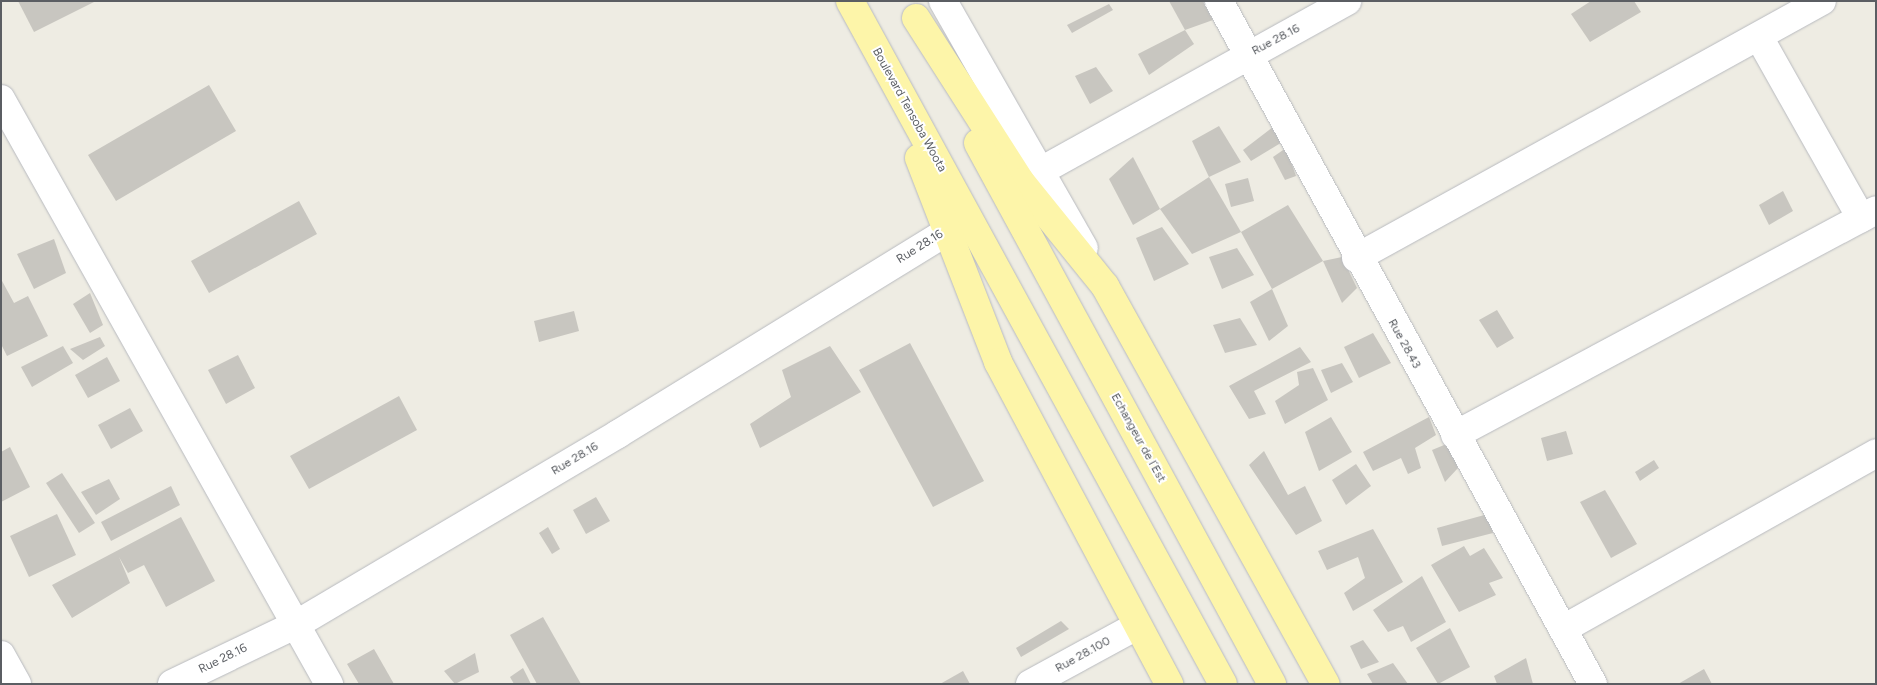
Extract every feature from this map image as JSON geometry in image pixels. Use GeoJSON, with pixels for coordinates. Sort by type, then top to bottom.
{"type":"FeatureCollection","features":[{"type":"Feature","properties":{"kind":"main road","name":"Boulevard Tensoba Woota"},"geometry":{"type":"LineString","coordinates":[[850,1],[873,43],[958,224]]}},
{"type":"Feature","properties":{"kind":"main road"},"geometry":{"type":"LineString","coordinates":[[911,10],[1022,182],[1105,286],[1326,684]]}},
{"type":"Feature","properties":{"kind":"main road","name":"Echangeur de l´Est"},"geometry":{"type":"LineString","coordinates":[[1022,182],[1272,684]]}},
{"type":"Feature","properties":{"kind":"main road"},"geometry":{"type":"LineString","coordinates":[[958,224],[998,362],[1169,684]]}},
{"type":"Feature","properties":{"kind":"main road"},"geometry":{"type":"LineString","coordinates":[[958,224],[1223,684]]}},
{"type":"Feature","properties":{"kind":"street"},"geometry":{"type":"LineString","coordinates":[[943,1],[1022,182]]}},
{"type":"Feature","properties":{"kind":"street","name":"Rue 28.43"},"geometry":{"type":"LineString","coordinates":[[1218,1],[1356,258],[1593,684]]}},
{"type":"Feature","properties":{"kind":"street","name":"Rue 28.16"},"geometry":{"type":"LineString","coordinates":[[1022,182],[1347,1]]}},
{"type":"Feature","properties":{"kind":"street"},"geometry":{"type":"LineString","coordinates":[[1356,258],[1822,1]]}},
{"type":"Feature","properties":{"kind":"street"},"geometry":{"type":"LineString","coordinates":[[1455,436],[1868,214],[1759,37]]}},
{"type":"Feature","properties":{"kind":"street"},"geometry":{"type":"LineString","coordinates":[[1,99],[149,369],[330,684]]}},
{"type":"Feature","properties":{"kind":"street","name":"Rue 28.16"},"geometry":{"type":"LineString","coordinates":[[172,684],[297,624],[618,434],[958,224]]}},
{"type":"Feature","properties":{"kind":"street"},"geometry":{"type":"LineString","coordinates":[[1563,629],[1876,453]]}},
{"type":"Feature","properties":{"kind":"street","name":"Rue 28.100"},"geometry":{"type":"LineString","coordinates":[[1030,684],[1137,626]]}},
{"type":"Feature","properties":{"kind":"street"},"geometry":{"type":"LineString","coordinates":[[1,655],[17,684]]}},
{"type":"Feature","properties":{"kind":"building"},"geometry":{"type":"Polygon","coordinates":[[[18,1],[96,1],[34,32],[18,1]]]}},
{"type":"Feature","properties":{"kind":"building"},"geometry":{"type":"Polygon","coordinates":[[[1169,1],[1203,1],[1213,20],[1185,30],[1169,1]]]}},
{"type":"Feature","properties":{"kind":"building"},"geometry":{"type":"Polygon","coordinates":[[[1591,1],[1634,1],[1641,12],[1590,42],[1571,14],[1591,1]]]}},
{"type":"Feature","properties":{"kind":"building"},"geometry":{"type":"Polygon","coordinates":[[[1109,4],[1113,10],[1072,33],[1067,25],[1109,4]]]}},
{"type":"Feature","properties":{"kind":"building"},"geometry":{"type":"Polygon","coordinates":[[[1185,30],[1194,44],[1149,75],[1138,54],[1185,30]]]}},
{"type":"Feature","properties":{"kind":"building"},"geometry":{"type":"Polygon","coordinates":[[[1096,67],[1113,91],[1090,104],[1075,76],[1096,67]]]}},
{"type":"Feature","properties":{"kind":"building"},"geometry":{"type":"Polygon","coordinates":[[[209,85],[236,131],[116,201],[88,155],[209,85]]]}},
{"type":"Feature","properties":{"kind":"building"},"geometry":{"type":"Polygon","coordinates":[[[1277,124],[1284,141],[1251,161],[1243,150],[1277,124]]]}},
{"type":"Feature","properties":{"kind":"building"},"geometry":{"type":"Polygon","coordinates":[[[1219,126],[1241,162],[1209,177],[1192,141],[1219,126]]]}},
{"type":"Feature","properties":{"kind":"building"},"geometry":{"type":"Polygon","coordinates":[[[1286,148],[1296,176],[1285,180],[1273,157],[1286,148]]]}},
{"type":"Feature","properties":{"kind":"building"},"geometry":{"type":"Polygon","coordinates":[[[1133,157],[1160,209],[1133,225],[1109,179],[1133,157]]]}},
{"type":"Feature","properties":{"kind":"building"},"geometry":{"type":"Polygon","coordinates":[[[1209,177],[1241,232],[1192,254],[1160,209],[1209,177]]]}},
{"type":"Feature","properties":{"kind":"building"},"geometry":{"type":"Polygon","coordinates":[[[1248,178],[1254,201],[1231,207],[1225,184],[1248,178]]]}},
{"type":"Feature","properties":{"kind":"building"},"geometry":{"type":"Polygon","coordinates":[[[1783,191],[1793,211],[1769,225],[1759,205],[1783,191]]]}},
{"type":"Feature","properties":{"kind":"building"},"geometry":{"type":"Polygon","coordinates":[[[299,201],[317,234],[209,293],[191,261],[299,201]]]}},
{"type":"Feature","properties":{"kind":"building"},"geometry":{"type":"Polygon","coordinates":[[[1288,205],[1323,261],[1272,289],[1241,232],[1288,205]]]}},
{"type":"Feature","properties":{"kind":"building"},"geometry":{"type":"Polygon","coordinates":[[[1162,227],[1189,264],[1154,281],[1136,238],[1162,227]]]}},
{"type":"Feature","properties":{"kind":"building"},"geometry":{"type":"Polygon","coordinates":[[[54,239],[66,273],[34,289],[17,254],[54,239]]]}},
{"type":"Feature","properties":{"kind":"building"},"geometry":{"type":"Polygon","coordinates":[[[1237,248],[1254,275],[1222,289],[1209,257],[1237,248]]]}},
{"type":"Feature","properties":{"kind":"building"},"geometry":{"type":"Polygon","coordinates":[[[1342,257],[1357,288],[1342,303],[1323,261],[1342,257]]]}},
{"type":"Feature","properties":{"kind":"building"},"geometry":{"type":"Polygon","coordinates":[[[1,279],[14,303],[28,296],[48,336],[7,356],[1,344],[1,279]]]}},
{"type":"Feature","properties":{"kind":"building"},"geometry":{"type":"Polygon","coordinates":[[[1272,289],[1288,326],[1269,341],[1250,302],[1272,289]]]}},
{"type":"Feature","properties":{"kind":"building"},"geometry":{"type":"Polygon","coordinates":[[[90,293],[103,325],[90,333],[73,304],[90,293]]]}},
{"type":"Feature","properties":{"kind":"building"},"geometry":{"type":"Polygon","coordinates":[[[1497,310],[1514,338],[1497,348],[1479,320],[1497,310]]]}},
{"type":"Feature","properties":{"kind":"building"},"geometry":{"type":"Polygon","coordinates":[[[574,311],[579,331],[539,342],[534,321],[574,311]]]}},
{"type":"Feature","properties":{"kind":"building"},"geometry":{"type":"Polygon","coordinates":[[[1240,318],[1257,345],[1225,353],[1213,325],[1240,318]]]}},
{"type":"Feature","properties":{"kind":"building"},"geometry":{"type":"Polygon","coordinates":[[[1373,333],[1391,363],[1359,378],[1344,347],[1373,333]]]}},
{"type":"Feature","properties":{"kind":"building"},"geometry":{"type":"Polygon","coordinates":[[[100,337],[105,346],[83,360],[70,349],[100,337]]]}},
{"type":"Feature","properties":{"kind":"building"},"geometry":{"type":"Polygon","coordinates":[[[910,343],[984,481],[933,507],[859,370],[910,343]]]}},
{"type":"Feature","properties":{"kind":"building"},"geometry":{"type":"Polygon","coordinates":[[[63,346],[73,363],[32,387],[21,367],[63,346]]]}},
{"type":"Feature","properties":{"kind":"building"},"geometry":{"type":"Polygon","coordinates":[[[830,346],[861,392],[760,448],[750,424],[791,397],[782,370],[830,346]]]}},
{"type":"Feature","properties":{"kind":"building"},"geometry":{"type":"Polygon","coordinates":[[[1300,347],[1311,362],[1254,391],[1266,414],[1249,419],[1229,386],[1300,347]]]}},
{"type":"Feature","properties":{"kind":"building"},"geometry":{"type":"Polygon","coordinates":[[[238,355],[255,388],[226,404],[208,370],[238,355]]]}},
{"type":"Feature","properties":{"kind":"building"},"geometry":{"type":"Polygon","coordinates":[[[107,357],[120,381],[88,398],[75,375],[107,357]]]}},
{"type":"Feature","properties":{"kind":"building"},"geometry":{"type":"Polygon","coordinates":[[[1342,363],[1353,382],[1331,393],[1321,370],[1342,363]]]}},
{"type":"Feature","properties":{"kind":"building"},"geometry":{"type":"Polygon","coordinates":[[[1313,368],[1328,400],[1285,424],[1275,401],[1299,385],[1297,372],[1313,368]]]}},
{"type":"Feature","properties":{"kind":"building"},"geometry":{"type":"Polygon","coordinates":[[[399,396],[417,430],[309,489],[290,456],[399,396]]]}},
{"type":"Feature","properties":{"kind":"building"},"geometry":{"type":"Polygon","coordinates":[[[130,408],[143,431],[111,449],[98,425],[130,408]]]}},
{"type":"Feature","properties":{"kind":"building"},"geometry":{"type":"Polygon","coordinates":[[[1331,417],[1352,452],[1319,471],[1305,432],[1331,417]]]}},
{"type":"Feature","properties":{"kind":"building"},"geometry":{"type":"Polygon","coordinates":[[[1429,417],[1436,435],[1415,448],[1421,468],[1408,474],[1401,458],[1373,471],[1363,452],[1429,417]]]}},
{"type":"Feature","properties":{"kind":"building"},"geometry":{"type":"Polygon","coordinates":[[[1566,431],[1573,454],[1547,461],[1541,438],[1566,431]]]}},
{"type":"Feature","properties":{"kind":"building"},"geometry":{"type":"Polygon","coordinates":[[[1449,443],[1458,468],[1445,482],[1432,450],[1449,443]]]}},
{"type":"Feature","properties":{"kind":"building"},"geometry":{"type":"Polygon","coordinates":[[[10,447],[30,487],[1,502],[1,452],[10,447]]]}},
{"type":"Feature","properties":{"kind":"building"},"geometry":{"type":"Polygon","coordinates":[[[1264,451],[1288,495],[1305,486],[1322,521],[1296,535],[1249,465],[1264,451]]]}},
{"type":"Feature","properties":{"kind":"building"},"geometry":{"type":"Polygon","coordinates":[[[1654,460],[1659,468],[1640,481],[1635,472],[1654,460]]]}},
{"type":"Feature","properties":{"kind":"building"},"geometry":{"type":"Polygon","coordinates":[[[1356,464],[1371,486],[1346,505],[1332,480],[1356,464]]]}},
{"type":"Feature","properties":{"kind":"building"},"geometry":{"type":"Polygon","coordinates":[[[62,473],[95,523],[79,533],[46,483],[62,473]]]}},
{"type":"Feature","properties":{"kind":"building"},"geometry":{"type":"Polygon","coordinates":[[[109,479],[120,499],[96,515],[81,492],[109,479]]]}},
{"type":"Feature","properties":{"kind":"building"},"geometry":{"type":"Polygon","coordinates":[[[171,486],[180,505],[111,541],[101,522],[171,486]]]}},
{"type":"Feature","properties":{"kind":"building"},"geometry":{"type":"Polygon","coordinates":[[[1605,490],[1637,544],[1611,558],[1580,502],[1605,490]]]}},
{"type":"Feature","properties":{"kind":"building"},"geometry":{"type":"Polygon","coordinates":[[[596,497],[610,521],[586,534],[573,510],[596,497]]]}},
{"type":"Feature","properties":{"kind":"building"},"geometry":{"type":"Polygon","coordinates":[[[57,514],[76,555],[29,577],[10,536],[57,514]]]}},
{"type":"Feature","properties":{"kind":"building"},"geometry":{"type":"Polygon","coordinates":[[[1488,514],[1493,533],[1442,546],[1437,528],[1488,514]]]}},
{"type":"Feature","properties":{"kind":"building"},"geometry":{"type":"Polygon","coordinates":[[[181,517],[215,581],[166,607],[144,565],[128,573],[119,557],[130,583],[72,618],[52,585],[181,517]]]}},
{"type":"Feature","properties":{"kind":"building"},"geometry":{"type":"Polygon","coordinates":[[[548,527],[560,549],[552,554],[539,533],[548,527]]]}},
{"type":"Feature","properties":{"kind":"building"},"geometry":{"type":"Polygon","coordinates":[[[1373,529],[1403,582],[1353,611],[1344,593],[1365,578],[1358,557],[1327,570],[1318,551],[1373,529]]]}},
{"type":"Feature","properties":{"kind":"building"},"geometry":{"type":"Polygon","coordinates":[[[1464,546],[1470,556],[1484,548],[1503,578],[1489,583],[1496,595],[1459,612],[1431,565],[1464,546]]]}},
{"type":"Feature","properties":{"kind":"building"},"geometry":{"type":"Polygon","coordinates":[[[1422,576],[1446,622],[1411,642],[1403,626],[1388,632],[1373,610],[1422,576]]]}},
{"type":"Feature","properties":{"kind":"building"},"geometry":{"type":"Polygon","coordinates":[[[543,617],[581,684],[537,684],[510,635],[543,617]]]}},
{"type":"Feature","properties":{"kind":"building"},"geometry":{"type":"Polygon","coordinates":[[[1061,621],[1069,629],[1021,657],[1016,648],[1061,621]]]}},
{"type":"Feature","properties":{"kind":"building"},"geometry":{"type":"Polygon","coordinates":[[[1450,628],[1470,667],[1438,684],[1416,648],[1450,628]]]}},
{"type":"Feature","properties":{"kind":"building"},"geometry":{"type":"Polygon","coordinates":[[[1363,640],[1379,662],[1361,669],[1350,646],[1363,640]]]}},
{"type":"Feature","properties":{"kind":"building"},"geometry":{"type":"Polygon","coordinates":[[[374,649],[394,684],[359,684],[347,664],[374,649]]]}},
{"type":"Feature","properties":{"kind":"building"},"geometry":{"type":"Polygon","coordinates":[[[475,653],[479,672],[455,684],[444,671],[475,653]]]}},
{"type":"Feature","properties":{"kind":"building"},"geometry":{"type":"Polygon","coordinates":[[[1526,658],[1533,684],[1497,684],[1494,676],[1526,658]]]}},
{"type":"Feature","properties":{"kind":"building"},"geometry":{"type":"Polygon","coordinates":[[[1393,663],[1408,684],[1373,684],[1367,674],[1393,663]]]}},
{"type":"Feature","properties":{"kind":"building"},"geometry":{"type":"Polygon","coordinates":[[[523,668],[531,684],[514,684],[510,677],[523,668]]]}},
{"type":"Feature","properties":{"kind":"building"},"geometry":{"type":"Polygon","coordinates":[[[1704,669],[1712,684],[1678,684],[1704,669]]]}},
{"type":"Feature","properties":{"kind":"building"},"geometry":{"type":"Polygon","coordinates":[[[963,671],[970,684],[940,684],[963,671]]]}}]}
